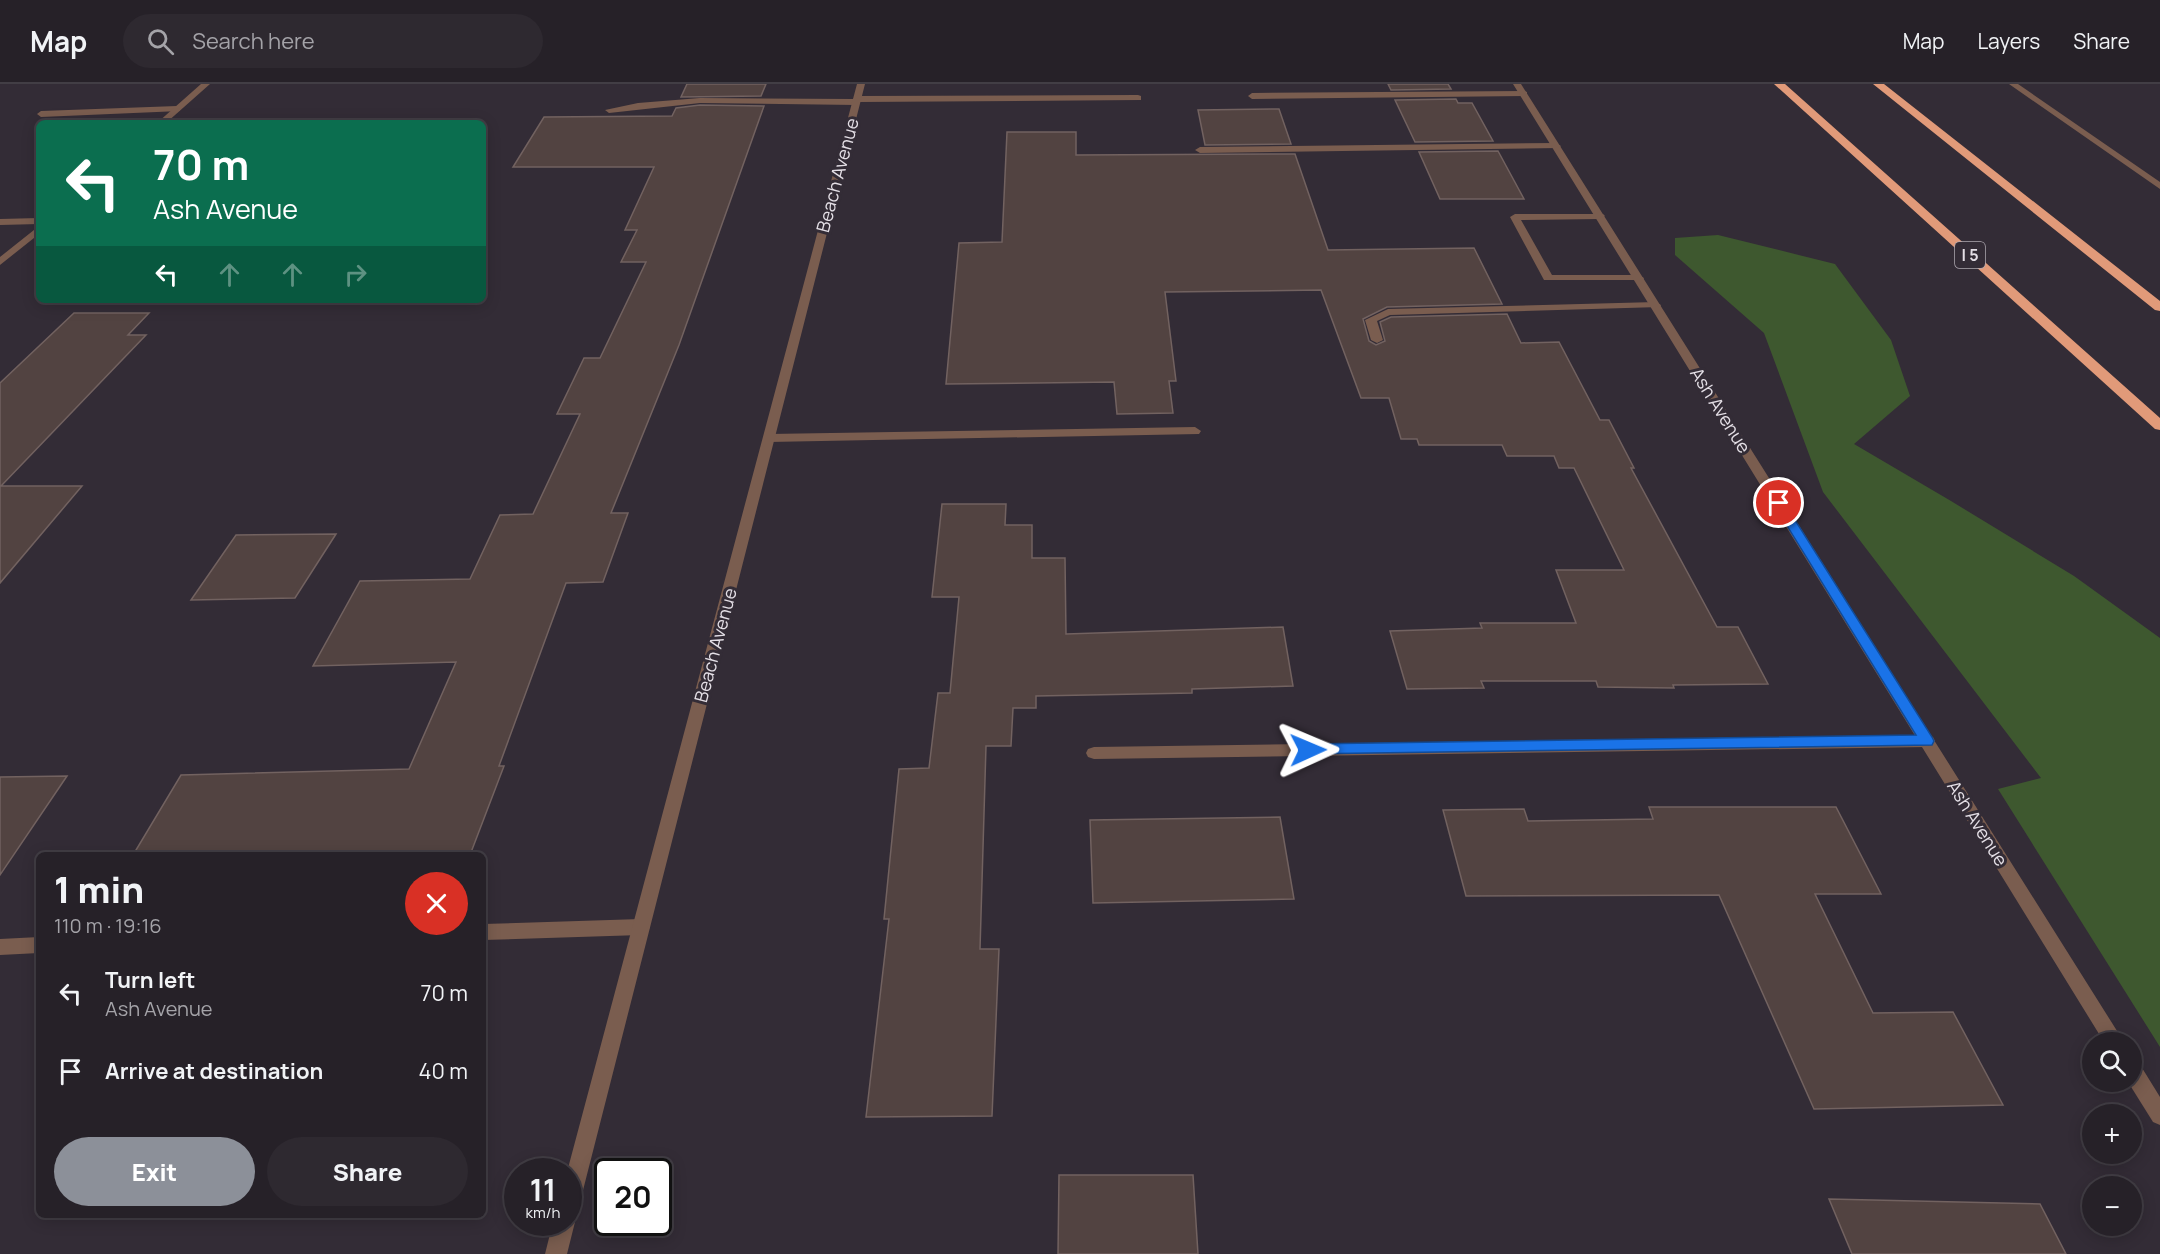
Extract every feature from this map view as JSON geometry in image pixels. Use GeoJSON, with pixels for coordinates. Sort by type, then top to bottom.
{"type":"FeatureCollection","features":[{"type":"Feature","properties":{"kind":"highway","name":"I 5"},"geometry":{"type":"LineString","coordinates":[[1779,84],[2160,426]]}},
{"type":"Feature","properties":{"kind":"highway"},"geometry":{"type":"LineString","coordinates":[[1878,84],[2160,307]]}},
{"type":"Feature","properties":{"kind":"street"},"geometry":{"type":"LineString","coordinates":[[164,120],[206,84]]}},
{"type":"Feature","properties":{"kind":"street"},"geometry":{"type":"LineString","coordinates":[[2013,84],[2160,186]]}},
{"type":"Feature","properties":{"kind":"street"},"geometry":{"type":"LineString","coordinates":[[1252,96],[1521,89]]}},
{"type":"Feature","properties":{"kind":"street","name":"Ash Avenue"},"geometry":{"type":"LineString","coordinates":[[1521,89],[2109,1032]]}},
{"type":"Feature","properties":{"kind":"street"},"geometry":{"type":"LineString","coordinates":[[609,110],[634,105],[858,95],[1138,98]]}},
{"type":"Feature","properties":{"kind":"street","name":"Beach Avenue"},"geometry":{"type":"LineString","coordinates":[[581,1158],[858,95]]}},
{"type":"Feature","properties":{"kind":"street"},"geometry":{"type":"LineString","coordinates":[[41,114],[177,109]]}},
{"type":"Feature","properties":{"kind":"street"},"geometry":{"type":"LineString","coordinates":[[1200,150],[1556,146]]}},
{"type":"Feature","properties":{"kind":"street"},"geometry":{"type":"LineString","coordinates":[[1600,216],[1515,217],[1548,278],[1639,278]]}},
{"type":"Feature","properties":{"kind":"street"},"geometry":{"type":"LineString","coordinates":[[0,222],[36,221]]}},
{"type":"Feature","properties":{"kind":"street"},"geometry":{"type":"LineString","coordinates":[[0,262],[36,232]]}},
{"type":"Feature","properties":{"kind":"street"},"geometry":{"type":"LineString","coordinates":[[1377,340],[1371,320],[1388,312],[1656,305]]}},
{"type":"Feature","properties":{"kind":"street"},"geometry":{"type":"LineString","coordinates":[[769,438],[1195,431]]}},
{"type":"Feature","properties":{"kind":"street"},"geometry":{"type":"LineString","coordinates":[[1094,753],[1927,741]]}},
{"type":"Feature","properties":{"kind":"street"},"geometry":{"type":"LineString","coordinates":[[486,932],[641,927]]}},
{"type":"Feature","properties":{"kind":"street"},"geometry":{"type":"LineString","coordinates":[[0,946],[36,945]]}},
{"type":"Feature","properties":{"kind":"street"},"geometry":{"type":"LineString","coordinates":[[2142,1086],[2160,1115]]}},
{"type":"Feature","properties":{"kind":"street"},"geometry":{"type":"LineString","coordinates":[[556,1254],[560,1236]]}},
{"type":"Feature","properties":{"kind":"green space"},"geometry":{"type":"Polygon","coordinates":[[[1718,235],[1835,264],[1891,340],[1910,396],[1854,444],[2074,576],[2160,638],[2160,1047],[1998,789],[2041,778],[1823,492],[1764,333],[1675,255],[1675,238],[1718,235]]]}},
{"type":"Feature","properties":{"kind":"building"},"geometry":{"type":"Polygon","coordinates":[[[687,84],[766,84],[761,96],[681,97],[687,84]]]}},
{"type":"Feature","properties":{"kind":"building"},"geometry":{"type":"Polygon","coordinates":[[[1388,84],[1448,84],[1451,89],[1391,90],[1388,84]]]}},
{"type":"Feature","properties":{"kind":"building"},"geometry":{"type":"Polygon","coordinates":[[[1456,99],[1458,103],[1472,103],[1493,141],[1415,142],[1395,100],[1456,99]]]}},
{"type":"Feature","properties":{"kind":"building"},"geometry":{"type":"Polygon","coordinates":[[[700,105],[764,106],[679,345],[611,513],[628,513],[603,582],[566,583],[499,766],[504,766],[471,852],[135,852],[181,775],[409,769],[456,662],[313,666],[360,581],[470,579],[500,515],[533,514],[580,414],[557,414],[584,358],[600,358],[646,262],[621,262],[637,230],[625,230],[654,167],[513,167],[544,117],[672,116],[676,108],[700,105]]]}},
{"type":"Feature","properties":{"kind":"building"},"geometry":{"type":"Polygon","coordinates":[[[1279,109],[1291,144],[1205,145],[1198,110],[1279,109]]]}},
{"type":"Feature","properties":{"kind":"building"},"geometry":{"type":"Polygon","coordinates":[[[1007,132],[1076,132],[1076,155],[1295,154],[1328,250],[1474,248],[1502,304],[1387,307],[1363,319],[1369,341],[1376,345],[1385,341],[1380,322],[1391,317],[1507,314],[1521,343],[1559,342],[1600,420],[1609,420],[1634,468],[1631,468],[1717,627],[1738,627],[1768,684],[1673,685],[1674,688],[1598,687],[1596,681],[1481,681],[1484,688],[1407,689],[1390,631],[1482,628],[1480,623],[1576,623],[1556,570],[1624,570],[1574,468],[1559,468],[1554,456],[1507,456],[1502,445],[1419,445],[1417,439],[1401,439],[1389,398],[1361,398],[1321,290],[1165,292],[1176,381],[1169,381],[1173,413],[1117,414],[1114,382],[946,384],[959,243],[1002,242],[1007,132]]]}},
{"type":"Feature","properties":{"kind":"building"},"geometry":{"type":"Polygon","coordinates":[[[1498,151],[1524,199],[1440,199],[1419,152],[1498,151]]]}},
{"type":"Feature","properties":{"kind":"building"},"geometry":{"type":"Polygon","coordinates":[[[74,313],[149,313],[128,335],[146,335],[1,486],[82,486],[0,583],[0,383],[74,313]]]}},
{"type":"Feature","properties":{"kind":"building"},"geometry":{"type":"Polygon","coordinates":[[[942,504],[1006,504],[1005,525],[1032,525],[1032,558],[1065,558],[1066,634],[1283,627],[1293,686],[1192,689],[1192,693],[1036,696],[1036,708],[1013,708],[1011,746],[986,746],[980,949],[999,949],[992,1116],[866,1117],[889,919],[884,919],[899,769],[929,768],[938,693],[950,693],[959,597],[932,597],[942,504]]]}},
{"type":"Feature","properties":{"kind":"building"},"geometry":{"type":"Polygon","coordinates":[[[336,534],[295,598],[191,600],[236,535],[336,534]]]}},
{"type":"Feature","properties":{"kind":"building"},"geometry":{"type":"Polygon","coordinates":[[[67,776],[0,875],[0,777],[67,776]]]}},
{"type":"Feature","properties":{"kind":"building"},"geometry":{"type":"Polygon","coordinates":[[[1649,807],[1836,807],[1881,894],[1815,894],[1873,1013],[1953,1012],[2003,1105],[1814,1109],[1719,895],[1466,896],[1443,810],[1524,809],[1528,821],[1653,819],[1649,807]]]}},
{"type":"Feature","properties":{"kind":"building"},"geometry":{"type":"Polygon","coordinates":[[[1280,817],[1294,899],[1093,903],[1090,820],[1280,817]]]}},
{"type":"Feature","properties":{"kind":"building"},"geometry":{"type":"Polygon","coordinates":[[[1059,1175],[1193,1175],[1198,1254],[1058,1254],[1059,1175]]]}},
{"type":"Feature","properties":{"kind":"building"},"geometry":{"type":"Polygon","coordinates":[[[1829,1199],[2040,1204],[2066,1254],[1852,1254],[1829,1199]]]}},
{"type":"Feature","properties":{"kind":"route"},"geometry":{"type":"LineString","coordinates":[[1308,750],[1927,741],[1779,503]]}}]}
